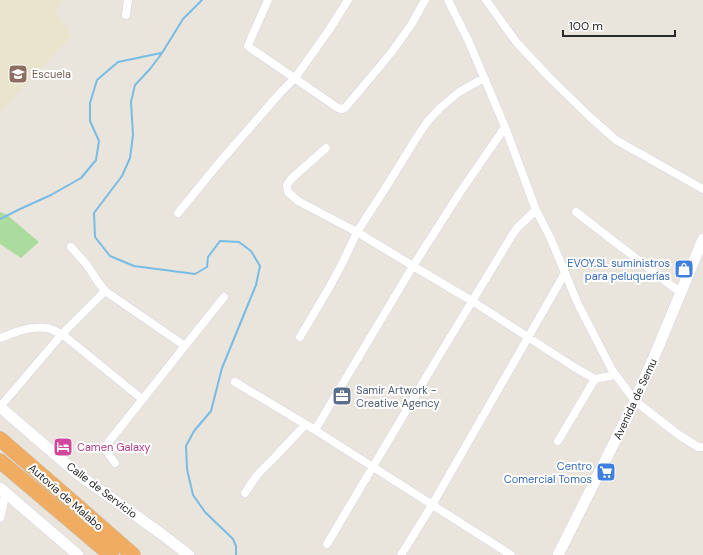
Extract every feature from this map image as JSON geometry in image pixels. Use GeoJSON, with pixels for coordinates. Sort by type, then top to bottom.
{"type":"FeatureCollection","features":[{"type":"Feature","properties":{"kind":"highway","name":"Autovía de Malabo"},"geometry":{"type":"LineString","coordinates":[[0,439],[133,555]]}},
{"type":"Feature","properties":{"kind":"highway","name":"Autovía de Malabo"},"geometry":{"type":"LineString","coordinates":[[0,461],[111,555]]}},
{"type":"Feature","properties":{"kind":"main road","name":"Avenida de Semu"},"geometry":{"type":"LineString","coordinates":[[558,555],[635,401],[681,293],[700,257],[703,239]]}},
{"type":"Feature","properties":{"kind":"main road","name":"Calle de Servicio"},"geometry":{"type":"LineString","coordinates":[[0,407],[79,475],[189,555]]}},
{"type":"Feature","properties":{"kind":"main road"},"geometry":{"type":"LineString","coordinates":[[6,493],[78,555]]}},
{"type":"Feature","properties":{"kind":"street"},"geometry":{"type":"LineString","coordinates":[[126,15],[128,0]]}},
{"type":"Feature","properties":{"kind":"street"},"geometry":{"type":"LineString","coordinates":[[268,0],[248,46],[338,108],[342,109],[345,108],[391,53],[411,25],[425,0]]}},
{"type":"Feature","properties":{"kind":"street"},"geometry":{"type":"LineString","coordinates":[[178,213],[219,163],[295,78],[348,0]]}},
{"type":"Feature","properties":{"kind":"street"},"geometry":{"type":"LineString","coordinates":[[448,0],[469,42],[505,127],[536,210],[550,237],[578,304],[615,375],[635,401],[679,435],[698,447],[703,447]]}},
{"type":"Feature","properties":{"kind":"street"},"geometry":{"type":"LineString","coordinates":[[486,0],[517,43],[549,77],[616,140],[703,189]]}},
{"type":"Feature","properties":{"kind":"street"},"geometry":{"type":"LineString","coordinates":[[300,337],[336,275],[357,232],[417,136],[440,108],[459,92],[484,78]]}},
{"type":"Feature","properties":{"kind":"street"},"geometry":{"type":"LineString","coordinates":[[315,430],[413,266],[459,194],[505,127]]}},
{"type":"Feature","properties":{"kind":"street"},"geometry":{"type":"LineString","coordinates":[[326,148],[291,178],[288,185],[288,192],[298,201],[357,232],[472,301],[595,379],[615,375]]}},
{"type":"Feature","properties":{"kind":"street"},"geometry":{"type":"LineString","coordinates":[[328,544],[514,232],[536,210]]}},
{"type":"Feature","properties":{"kind":"street"},"geometry":{"type":"LineString","coordinates":[[576,212],[681,293]]}},
{"type":"Feature","properties":{"kind":"street"},"geometry":{"type":"LineString","coordinates":[[71,247],[105,291],[185,346]]}},
{"type":"Feature","properties":{"kind":"street"},"geometry":{"type":"LineString","coordinates":[[401,555],[432,505],[565,273]]}},
{"type":"Feature","properties":{"kind":"street"},"geometry":{"type":"LineString","coordinates":[[0,407],[62,334],[105,291]]}},
{"type":"Feature","properties":{"kind":"street"},"geometry":{"type":"LineString","coordinates":[[115,463],[107,452],[107,444],[224,297]]}},
{"type":"Feature","properties":{"kind":"street"},"geometry":{"type":"LineString","coordinates":[[0,338],[21,330],[33,328],[48,328],[62,334],[142,399]]}},
{"type":"Feature","properties":{"kind":"street"},"geometry":{"type":"LineString","coordinates":[[558,441],[595,379]]}},
{"type":"Feature","properties":{"kind":"street"},"geometry":{"type":"LineString","coordinates":[[235,382],[304,425],[315,430],[372,468],[511,555]]}},
{"type":"Feature","properties":{"kind":"street"},"geometry":{"type":"LineString","coordinates":[[245,493],[256,475],[275,457],[304,425]]}},
{"type":"Feature","properties":{"kind":"street"},"geometry":{"type":"LineString","coordinates":[[0,518],[6,493]]}},
{"type":"Feature","properties":{"kind":"shaded area","name":"Escuela"},"geometry":{"type":"Polygon","coordinates":[[[0,0],[62,0],[55,12],[72,36],[0,112],[0,0]]]}},
{"type":"Feature","properties":{"kind":"green space"},"geometry":{"type":"Polygon","coordinates":[[[0,212],[6,214],[39,242],[21,258],[0,244],[0,212]]]}},
{"type":"Feature","properties":{"kind":"waterway"},"geometry":{"type":"LineString","coordinates":[[202,0],[183,19],[162,53],[135,85],[131,102],[133,135],[130,158],[122,176],[94,213],[95,237],[110,256],[134,266],[195,274],[207,267],[208,257],[220,241],[239,242],[251,251],[260,266],[256,285],[222,368],[211,411],[194,431],[186,446],[187,469],[193,495],[205,512],[233,539],[236,546],[236,555]]}},
{"type":"Feature","properties":{"kind":"waterway"},"geometry":{"type":"LineString","coordinates":[[0,219],[51,195],[81,178],[96,160],[99,141],[90,121],[90,103],[97,80],[118,62],[161,53]]}},
{"type":"Feature","properties":{"kind":"place","name":"Escuela"},"geometry":{"type":"Point","coordinates":[18,74]}},
{"type":"Feature","properties":{"kind":"place","name":"EVOY.SL suministros para peluquerías"},"geometry":{"type":"Point","coordinates":[684,269]}},
{"type":"Feature","properties":{"kind":"place","name":"Samir Artwork - Creative Agency"},"geometry":{"type":"Point","coordinates":[342,396]}},
{"type":"Feature","properties":{"kind":"place","name":"Camen Galaxy"},"geometry":{"type":"Point","coordinates":[63,447]}},
{"type":"Feature","properties":{"kind":"place","name":"Centro Comercial Tomos"},"geometry":{"type":"Point","coordinates":[606,472]}}]}
